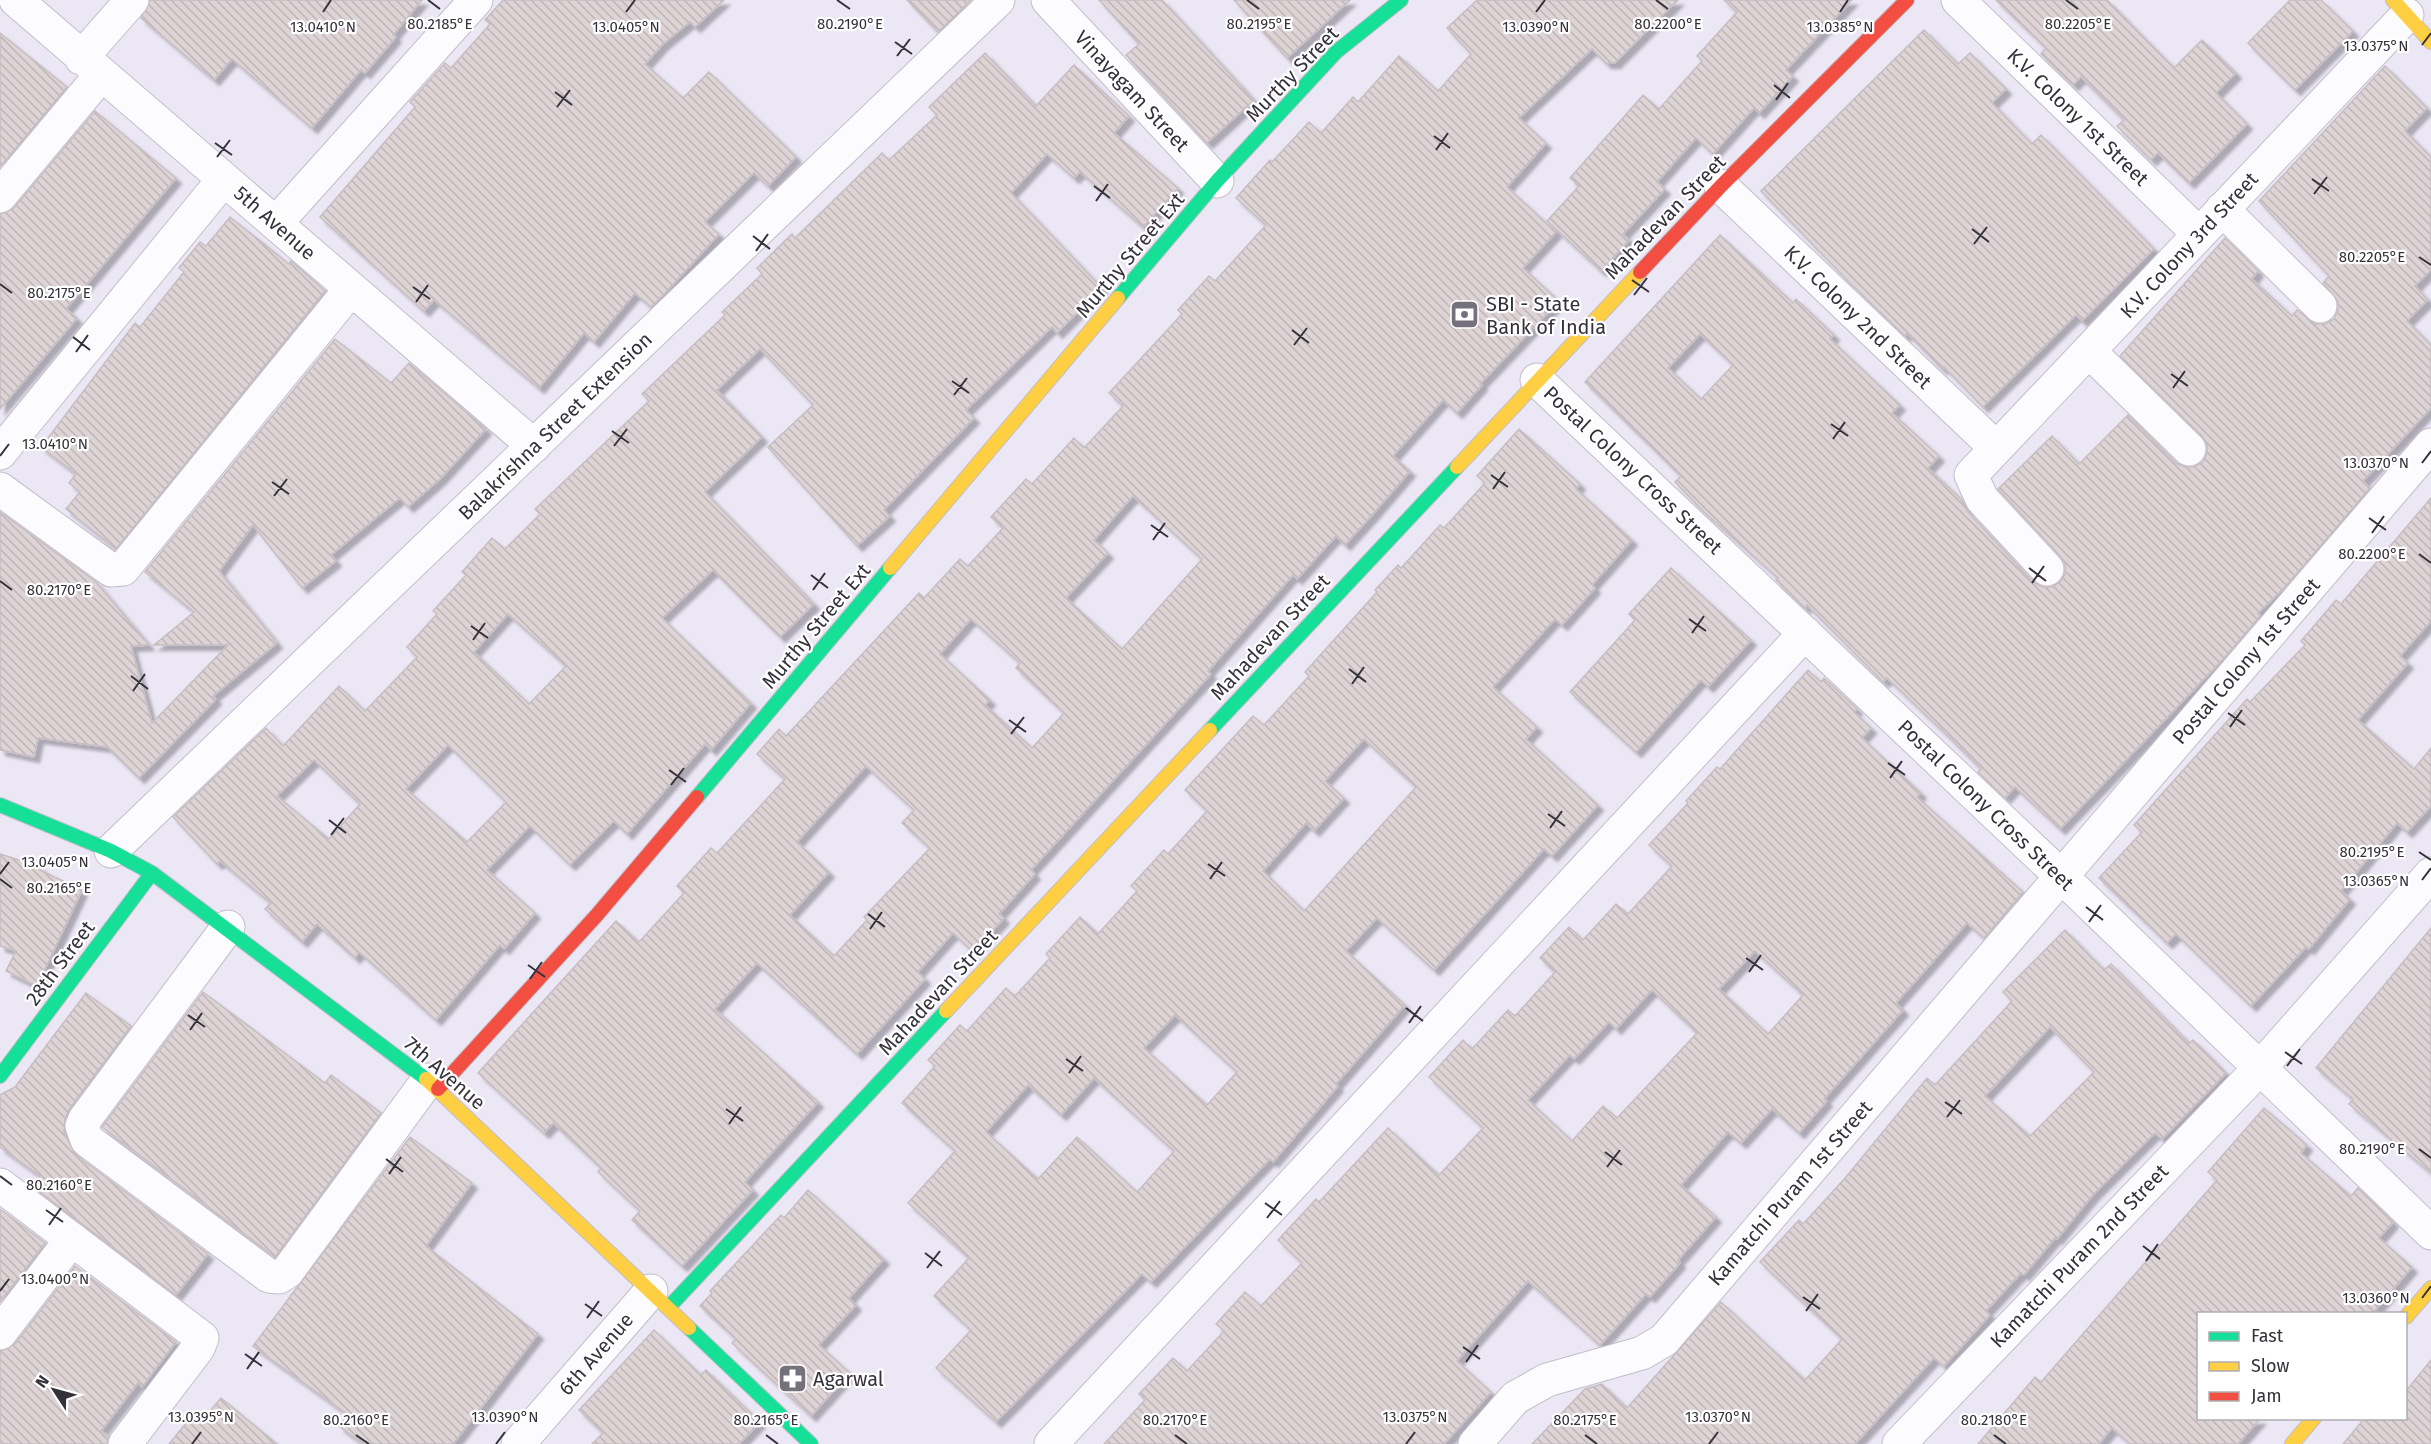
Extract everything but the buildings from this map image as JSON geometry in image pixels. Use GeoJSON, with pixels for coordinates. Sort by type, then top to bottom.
{"type":"FeatureCollection","features":[{"type":"Feature","properties":{"kind":"street"},"geometry":{"type":"LineString","coordinates":[[0,196],[91,66],[132,0]]}},
{"type":"Feature","properties":{"kind":"street"},"geometry":{"type":"LineString","coordinates":[[276,223],[476,0]]}},
{"type":"Feature","properties":{"kind":"street","name":"Balakrishna Street Extension"},"geometry":{"type":"LineString","coordinates":[[111,850],[998,0]]}},
{"type":"Feature","properties":{"kind":"street","name":"Vinayagam Street"},"geometry":{"type":"LineString","coordinates":[[1048,0],[1217,181]]}},
{"type":"Feature","properties":{"kind":"street","name":"Murthy Street"},"geometry":{"type":"LineString","coordinates":[[1217,181],[1336,52],[1401,0]]}},
{"type":"Feature","properties":{"kind":"street","name":"Mahadevan Street"},"geometry":{"type":"LineString","coordinates":[[660,1299],[1721,186],[1907,0]]}},
{"type":"Feature","properties":{"kind":"street","name":"K.V. Colony 1st Street"},"geometry":{"type":"LineString","coordinates":[[1958,0],[2199,234]]}},
{"type":"Feature","properties":{"kind":"street","name":"5th Avenue"},"geometry":{"type":"LineString","coordinates":[[11,7],[91,66],[534,446]]}},
{"type":"Feature","properties":{"kind":"street"},"geometry":{"type":"LineString","coordinates":[[2400,8],[2431,42]]}},
{"type":"Feature","properties":{"kind":"street","name":"K.V. Colony 3rd Street"},"geometry":{"type":"LineString","coordinates":[[2047,569],[1982,499],[1971,475],[1995,447],[2090,352],[2199,234],[2400,8]]}},
{"type":"Feature","properties":{"kind":"street"},"geometry":{"type":"LineString","coordinates":[[0,453],[224,179]]}},
{"type":"Feature","properties":{"kind":"street","name":"Murthy Street Ext"},"geometry":{"type":"LineString","coordinates":[[433,1084],[596,916],[1217,181]]}},
{"type":"Feature","properties":{"kind":"street","name":"K.V. Colony 2nd Street"},"geometry":{"type":"LineString","coordinates":[[1721,186],[1995,447]]}},
{"type":"Feature","properties":{"kind":"street"},"geometry":{"type":"LineString","coordinates":[[2222,208],[2320,306]]}},
{"type":"Feature","properties":{"kind":"street"},"geometry":{"type":"LineString","coordinates":[[0,489],[111,570],[123,569],[351,289]]}},
{"type":"Feature","properties":{"kind":"street"},"geometry":{"type":"LineString","coordinates":[[2090,352],[2189,449]]}},
{"type":"Feature","properties":{"kind":"street","name":"Postal Colony Cross Street"},"geometry":{"type":"LineString","coordinates":[[1537,380],[2062,878],[2431,1233]]}},
{"type":"Feature","properties":{"kind":"street","name":"Postal Colony 1st Street"},"geometry":{"type":"LineString","coordinates":[[2062,878],[2431,446]]}},
{"type":"Feature","properties":{"kind":"street"},"geometry":{"type":"LineString","coordinates":[[1051,1444],[1805,633]]}},
{"type":"Feature","properties":{"kind":"street","name":"7th Avenue"},"geometry":{"type":"LineString","coordinates":[[0,805],[111,850],[152,873],[228,927],[433,1084],[811,1444]]}},
{"type":"Feature","properties":{"kind":"street","name":"28th Street"},"geometry":{"type":"LineString","coordinates":[[0,1076],[152,873]]}},
{"type":"Feature","properties":{"kind":"street","name":"Kamatchi Puram 2nd Street"},"geometry":{"type":"LineString","coordinates":[[1899,1444],[2259,1069],[2431,874]]}},
{"type":"Feature","properties":{"kind":"street","name":"Kamatchi Puram 1st Street"},"geometry":{"type":"LineString","coordinates":[[1474,1444],[1515,1398],[1547,1380],[1642,1353],[1664,1340],[2062,878]]}},
{"type":"Feature","properties":{"kind":"street"},"geometry":{"type":"LineString","coordinates":[[228,927],[85,1119],[82,1126],[87,1140],[269,1276],[279,1277],[287,1272],[433,1084]]}},
{"type":"Feature","properties":{"kind":"street"},"geometry":{"type":"LineString","coordinates":[[0,1185],[202,1338],[198,1348],[125,1444]]}},
{"type":"Feature","properties":{"kind":"street"},"geometry":{"type":"LineString","coordinates":[[0,1333],[72,1239]]}},
{"type":"Feature","properties":{"kind":"street"},"geometry":{"type":"LineString","coordinates":[[2407,1316],[2431,1288]]}},
{"type":"Feature","properties":{"kind":"street","name":"6th Avenue"},"geometry":{"type":"LineString","coordinates":[[519,1444],[660,1299]]}},
{"type":"Feature","properties":{"kind":"street"},"geometry":{"type":"LineString","coordinates":[[2292,1444],[2313,1420]]}},
{"type":"Feature","properties":{"kind":"traffic: fast"},"geometry":{"type":"LineString","coordinates":[[1118,298],[1217,181],[1336,52],[1401,0]]}},
{"type":"Feature","properties":{"kind":"traffic: fast"},"geometry":{"type":"LineString","coordinates":[[1210,730],[1457,467]]}},
{"type":"Feature","properties":{"kind":"traffic: fast"},"geometry":{"type":"LineString","coordinates":[[697,797],[890,568]]}},
{"type":"Feature","properties":{"kind":"traffic: fast"},"geometry":{"type":"LineString","coordinates":[[0,805],[111,851],[152,873],[426,1079]]}},
{"type":"Feature","properties":{"kind":"traffic: fast"},"geometry":{"type":"LineString","coordinates":[[0,1076],[152,873]]}},
{"type":"Feature","properties":{"kind":"traffic: fast"},"geometry":{"type":"LineString","coordinates":[[669,1307],[946,1011]]}},
{"type":"Feature","properties":{"kind":"traffic: fast"},"geometry":{"type":"LineString","coordinates":[[689,1328],[811,1444]]}},
{"type":"Feature","properties":{"kind":"traffic: slow"},"geometry":{"type":"LineString","coordinates":[[2393,0],[2431,42]]}},
{"type":"Feature","properties":{"kind":"traffic: slow"},"geometry":{"type":"LineString","coordinates":[[1457,467],[1640,272]]}},
{"type":"Feature","properties":{"kind":"traffic: slow"},"geometry":{"type":"LineString","coordinates":[[890,568],[1118,298]]}},
{"type":"Feature","properties":{"kind":"traffic: slow"},"geometry":{"type":"LineString","coordinates":[[946,1011],[1210,730]]}},
{"type":"Feature","properties":{"kind":"traffic: slow"},"geometry":{"type":"LineString","coordinates":[[426,1079],[689,1328]]}},
{"type":"Feature","properties":{"kind":"traffic: slow"},"geometry":{"type":"LineString","coordinates":[[2407,1316],[2431,1288]]}},
{"type":"Feature","properties":{"kind":"traffic: slow"},"geometry":{"type":"LineString","coordinates":[[2292,1444],[2312,1420]]}},
{"type":"Feature","properties":{"kind":"traffic: jam"},"geometry":{"type":"LineString","coordinates":[[1640,272],[1721,186],[1907,0]]}},
{"type":"Feature","properties":{"kind":"traffic: jam"},"geometry":{"type":"LineString","coordinates":[[438,1089],[596,916],[697,797]]}},
{"type":"Feature","properties":{"kind":"place","name":"SBI - State Bank of India"},"geometry":{"type":"Point","coordinates":[1465,315]}},
{"type":"Feature","properties":{"kind":"place","name":"Agarwal"},"geometry":{"type":"Point","coordinates":[792,1379]}}]}
